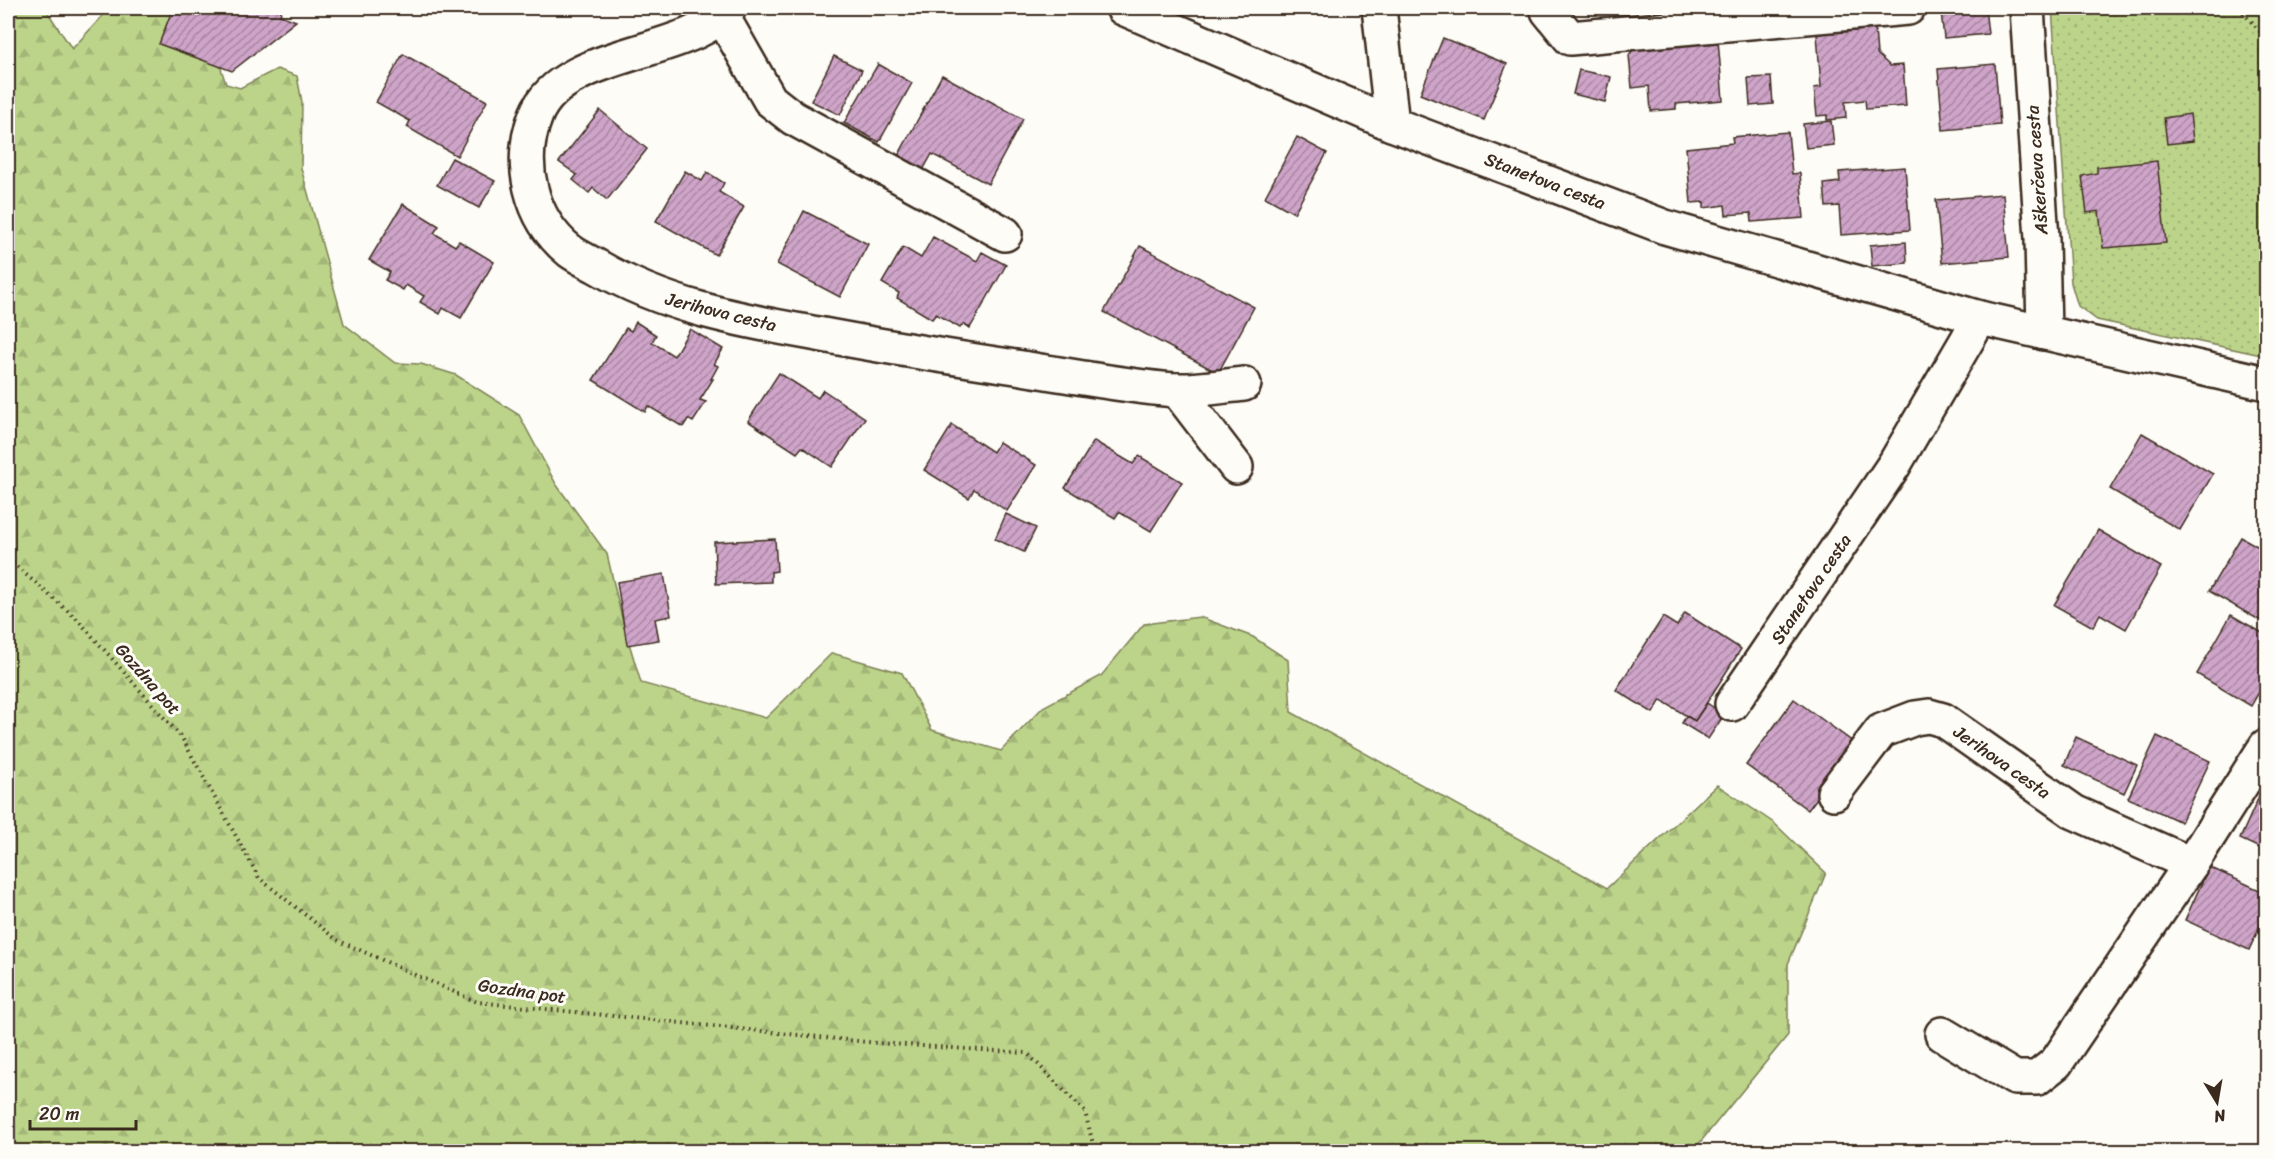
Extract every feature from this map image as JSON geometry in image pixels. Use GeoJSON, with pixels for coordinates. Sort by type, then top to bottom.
{"type":"FeatureCollection","features":[{"type":"Feature","properties":{"kind":"street","name":"Stanetova cesta"},"geometry":{"type":"LineString","coordinates":[[1123,8],[1392,124],[1665,227],[1980,318],[2266,383]]}},
{"type":"Feature","properties":{"kind":"street"},"geometry":{"type":"LineString","coordinates":[[1379,8],[1392,124]]}},
{"type":"Feature","properties":{"kind":"street"},"geometry":{"type":"LineString","coordinates":[[1548,11],[1570,38],[1908,8]]}},
{"type":"Feature","properties":{"kind":"street","name":"Aškerčeva cesta"},"geometry":{"type":"LineString","coordinates":[[2027,8],[2042,239],[2044,333]]}},
{"type":"Feature","properties":{"kind":"street","name":"Jerihova cesta"},"geometry":{"type":"LineString","coordinates":[[1005,234],[793,118],[770,99],[725,12],[680,38],[590,69],[556,88],[537,112],[526,150],[531,189],[542,221],[570,251],[630,286],[691,308],[744,321],[907,351],[1177,390],[1244,384]]}},
{"type":"Feature","properties":{"kind":"street","name":"Stanetova cesta"},"geometry":{"type":"LineString","coordinates":[[1732,704],[1894,465],[1980,318]]}},
{"type":"Feature","properties":{"kind":"street"},"geometry":{"type":"LineString","coordinates":[[1177,390],[1236,467]]}},
{"type":"Feature","properties":{"kind":"street","name":"Jerihova cesta"},"geometry":{"type":"LineString","coordinates":[[1833,793],[1881,731],[1929,716],[1943,720],[2074,812],[2191,864]]}},
{"type":"Feature","properties":{"kind":"street"},"geometry":{"type":"LineString","coordinates":[[1942,1034],[2015,1078],[2037,1078],[2056,1063],[2191,864],[2266,746]]}},
{"type":"Feature","properties":{"kind":"path"},"geometry":{"type":"LineString","coordinates":[[2239,8],[2266,38]]}},
{"type":"Feature","properties":{"kind":"path","name":"Gozdna pot"},"geometry":{"type":"LineString","coordinates":[[8,560],[77,619],[182,738],[259,878],[337,940],[477,1002],[866,1042],[1027,1053],[1085,1112],[1095,1152]]}},
{"type":"Feature","properties":{"kind":"green space"},"geometry":{"type":"Polygon","coordinates":[[[8,8],[45,8],[72,49],[110,8],[181,8],[193,14],[209,32],[226,84],[240,88],[277,69],[297,76],[302,102],[301,168],[344,324],[395,363],[421,364],[456,375],[519,415],[556,484],[607,554],[623,623],[641,683],[766,718],[832,653],[902,673],[932,730],[1001,751],[1043,707],[1101,676],[1144,624],[1200,617],[1253,637],[1288,660],[1291,712],[1607,888],[1717,785],[1774,823],[1826,873],[1788,964],[1788,1035],[1693,1151],[8,1151],[8,8]]]}},
{"type":"Feature","properties":{"kind":"green space"},"geometry":{"type":"Polygon","coordinates":[[[2052,8],[2266,8],[2266,356],[2097,320],[2078,306],[2071,283],[2052,8]]]}},
{"type":"Feature","properties":{"kind":"building"},"geometry":{"type":"Polygon","coordinates":[[[173,8],[282,8],[280,15],[296,21],[232,71],[159,44],[173,8]]]}},
{"type":"Feature","properties":{"kind":"building"},"geometry":{"type":"Polygon","coordinates":[[[1675,8],[1728,8],[1676,17],[1675,8]]]}},
{"type":"Feature","properties":{"kind":"building"},"geometry":{"type":"Polygon","coordinates":[[[1985,8],[1988,34],[1944,38],[1941,12],[1985,8]]]}},
{"type":"Feature","properties":{"kind":"building"},"geometry":{"type":"Polygon","coordinates":[[[1875,29],[1877,54],[1890,66],[1903,65],[1906,106],[1866,109],[1865,100],[1845,102],[1846,118],[1827,120],[1827,115],[1817,116],[1814,88],[1821,87],[1817,34],[1875,29]]]}},
{"type":"Feature","properties":{"kind":"building"},"geometry":{"type":"Polygon","coordinates":[[[1443,38],[1507,64],[1484,120],[1420,94],[1443,38]]]}},
{"type":"Feature","properties":{"kind":"building"},"geometry":{"type":"Polygon","coordinates":[[[1642,38],[1718,40],[1723,100],[1676,104],[1676,109],[1651,111],[1649,86],[1632,88],[1629,55],[1642,38]]]}},
{"type":"Feature","properties":{"kind":"building"},"geometry":{"type":"Polygon","coordinates":[[[403,54],[487,101],[457,156],[407,127],[410,121],[376,102],[403,54]]]}},
{"type":"Feature","properties":{"kind":"building"},"geometry":{"type":"Polygon","coordinates":[[[834,56],[862,70],[840,115],[811,101],[834,56]]]}},
{"type":"Feature","properties":{"kind":"building"},"geometry":{"type":"Polygon","coordinates":[[[878,64],[912,83],[879,142],[844,123],[878,64]]]}},
{"type":"Feature","properties":{"kind":"building"},"geometry":{"type":"Polygon","coordinates":[[[1995,64],[2000,125],[1943,130],[1938,69],[1995,64]]]}},
{"type":"Feature","properties":{"kind":"building"},"geometry":{"type":"Polygon","coordinates":[[[1579,70],[1611,77],[1605,102],[1573,94],[1579,70]]]}},
{"type":"Feature","properties":{"kind":"building"},"geometry":{"type":"Polygon","coordinates":[[[942,75],[1023,119],[988,184],[932,154],[922,172],[897,158],[942,75]]]}},
{"type":"Feature","properties":{"kind":"building"},"geometry":{"type":"Polygon","coordinates":[[[1771,77],[1773,104],[1750,106],[1748,78],[1771,77]]]}},
{"type":"Feature","properties":{"kind":"building"},"geometry":{"type":"Polygon","coordinates":[[[600,110],[647,149],[607,200],[593,188],[589,193],[573,180],[577,175],[559,162],[600,110]]]}},
{"type":"Feature","properties":{"kind":"building"},"geometry":{"type":"Polygon","coordinates":[[[2190,114],[2193,141],[2167,144],[2164,118],[2190,114]]]}},
{"type":"Feature","properties":{"kind":"building"},"geometry":{"type":"Polygon","coordinates":[[[1831,121],[1834,145],[1806,148],[1803,124],[1831,121]]]}},
{"type":"Feature","properties":{"kind":"building"},"geometry":{"type":"Polygon","coordinates":[[[1788,132],[1792,174],[1800,173],[1804,218],[1752,222],[1751,213],[1726,215],[1725,205],[1704,208],[1704,202],[1691,203],[1686,148],[1733,143],[1732,137],[1788,132]]]}},
{"type":"Feature","properties":{"kind":"building"},"geometry":{"type":"Polygon","coordinates":[[[1297,137],[1327,153],[1294,213],[1265,197],[1297,137]]]}},
{"type":"Feature","properties":{"kind":"building"},"geometry":{"type":"Polygon","coordinates":[[[452,158],[495,181],[479,208],[437,185],[452,158]]]}},
{"type":"Feature","properties":{"kind":"building"},"geometry":{"type":"Polygon","coordinates":[[[2157,161],[2166,243],[2103,248],[2099,211],[2087,213],[2082,176],[2097,173],[2097,167],[2157,161]]]}},
{"type":"Feature","properties":{"kind":"building"},"geometry":{"type":"Polygon","coordinates":[[[1905,167],[1910,230],[1841,235],[1839,206],[1826,207],[1824,184],[1840,182],[1839,172],[1905,167]]]}},
{"type":"Feature","properties":{"kind":"building"},"geometry":{"type":"Polygon","coordinates":[[[685,171],[702,181],[707,172],[724,183],[719,192],[744,207],[716,255],[656,221],[685,171]]]}},
{"type":"Feature","properties":{"kind":"building"},"geometry":{"type":"Polygon","coordinates":[[[2003,194],[2009,257],[1942,263],[1936,200],[2003,194]]]}},
{"type":"Feature","properties":{"kind":"building"},"geometry":{"type":"Polygon","coordinates":[[[403,204],[439,226],[434,233],[455,246],[459,241],[494,262],[461,318],[443,308],[440,314],[420,302],[424,296],[406,285],[403,290],[385,280],[390,272],[369,260],[403,204]]]}},
{"type":"Feature","properties":{"kind":"building"},"geometry":{"type":"Polygon","coordinates":[[[804,211],[868,244],[840,297],[777,264],[804,211]]]}},
{"type":"Feature","properties":{"kind":"building"},"geometry":{"type":"Polygon","coordinates":[[[933,237],[977,261],[982,252],[1006,265],[970,328],[963,324],[960,328],[936,314],[932,319],[897,298],[899,293],[882,283],[903,247],[921,258],[933,237]]]}},
{"type":"Feature","properties":{"kind":"building"},"geometry":{"type":"Polygon","coordinates":[[[1906,242],[1907,263],[1872,266],[1870,245],[1906,242]]]}},
{"type":"Feature","properties":{"kind":"building"},"geometry":{"type":"Polygon","coordinates":[[[1140,246],[1254,307],[1218,373],[1104,312],[1140,246]]]}},
{"type":"Feature","properties":{"kind":"building"},"geometry":{"type":"Polygon","coordinates":[[[636,322],[656,335],[652,342],[674,356],[690,329],[723,349],[714,364],[718,366],[711,379],[713,379],[700,400],[706,402],[693,422],[688,419],[683,427],[648,406],[645,412],[593,380],[626,328],[631,331],[636,322]]]}},
{"type":"Feature","properties":{"kind":"building"},"geometry":{"type":"Polygon","coordinates":[[[779,373],[818,398],[823,390],[865,418],[832,467],[802,447],[797,453],[748,421],[779,373]]]}},
{"type":"Feature","properties":{"kind":"building"},"geometry":{"type":"Polygon","coordinates":[[[952,425],[993,452],[999,442],[1036,465],[1007,511],[974,489],[969,498],[924,470],[952,425]]]}},
{"type":"Feature","properties":{"kind":"building"},"geometry":{"type":"Polygon","coordinates":[[[2142,433],[2213,474],[2180,530],[2110,489],[2142,433]]]}},
{"type":"Feature","properties":{"kind":"building"},"geometry":{"type":"Polygon","coordinates":[[[1094,441],[1133,464],[1139,456],[1182,482],[1151,531],[1119,512],[1115,518],[1065,488],[1094,441]]]}},
{"type":"Feature","properties":{"kind":"building"},"geometry":{"type":"Polygon","coordinates":[[[1006,514],[1036,528],[1024,552],[995,539],[1006,514]]]}},
{"type":"Feature","properties":{"kind":"building"},"geometry":{"type":"Polygon","coordinates":[[[2098,530],[2161,567],[2126,629],[2100,614],[2093,627],[2054,605],[2098,530]]]}},
{"type":"Feature","properties":{"kind":"building"},"geometry":{"type":"Polygon","coordinates":[[[2241,537],[2266,551],[2266,624],[2209,591],[2241,537]]]}},
{"type":"Feature","properties":{"kind":"building"},"geometry":{"type":"Polygon","coordinates":[[[775,539],[777,571],[771,572],[771,582],[716,584],[714,542],[775,539]]]}},
{"type":"Feature","properties":{"kind":"building"},"geometry":{"type":"Polygon","coordinates":[[[664,574],[671,616],[655,619],[659,640],[627,645],[617,582],[664,574]]]}},
{"type":"Feature","properties":{"kind":"building"},"geometry":{"type":"Polygon","coordinates":[[[1685,613],[1741,649],[1695,721],[1661,700],[1653,713],[1616,690],[1663,617],[1677,626],[1685,613]]]}},
{"type":"Feature","properties":{"kind":"building"},"geometry":{"type":"Polygon","coordinates":[[[2231,615],[2266,635],[2266,680],[2251,706],[2197,674],[2231,615]]]}},
{"type":"Feature","properties":{"kind":"building"},"geometry":{"type":"Polygon","coordinates":[[[1794,699],[1857,745],[1808,810],[1746,765],[1794,699]]]}},
{"type":"Feature","properties":{"kind":"building"},"geometry":{"type":"Polygon","coordinates":[[[1707,703],[1724,715],[1708,739],[1682,723],[1686,716],[1695,721],[1707,703]]]}},
{"type":"Feature","properties":{"kind":"building"},"geometry":{"type":"Polygon","coordinates":[[[2157,736],[2210,761],[2181,822],[2128,798],[2157,736]]]}},
{"type":"Feature","properties":{"kind":"building"},"geometry":{"type":"Polygon","coordinates":[[[2076,737],[2137,765],[2124,793],[2064,765],[2076,737]]]}},
{"type":"Feature","properties":{"kind":"building"},"geometry":{"type":"Polygon","coordinates":[[[2266,781],[2266,851],[2240,839],[2266,781]]]}},
{"type":"Feature","properties":{"kind":"building"},"geometry":{"type":"Polygon","coordinates":[[[2209,867],[2266,893],[2266,913],[2249,950],[2185,920],[2209,867]]]}}]}
